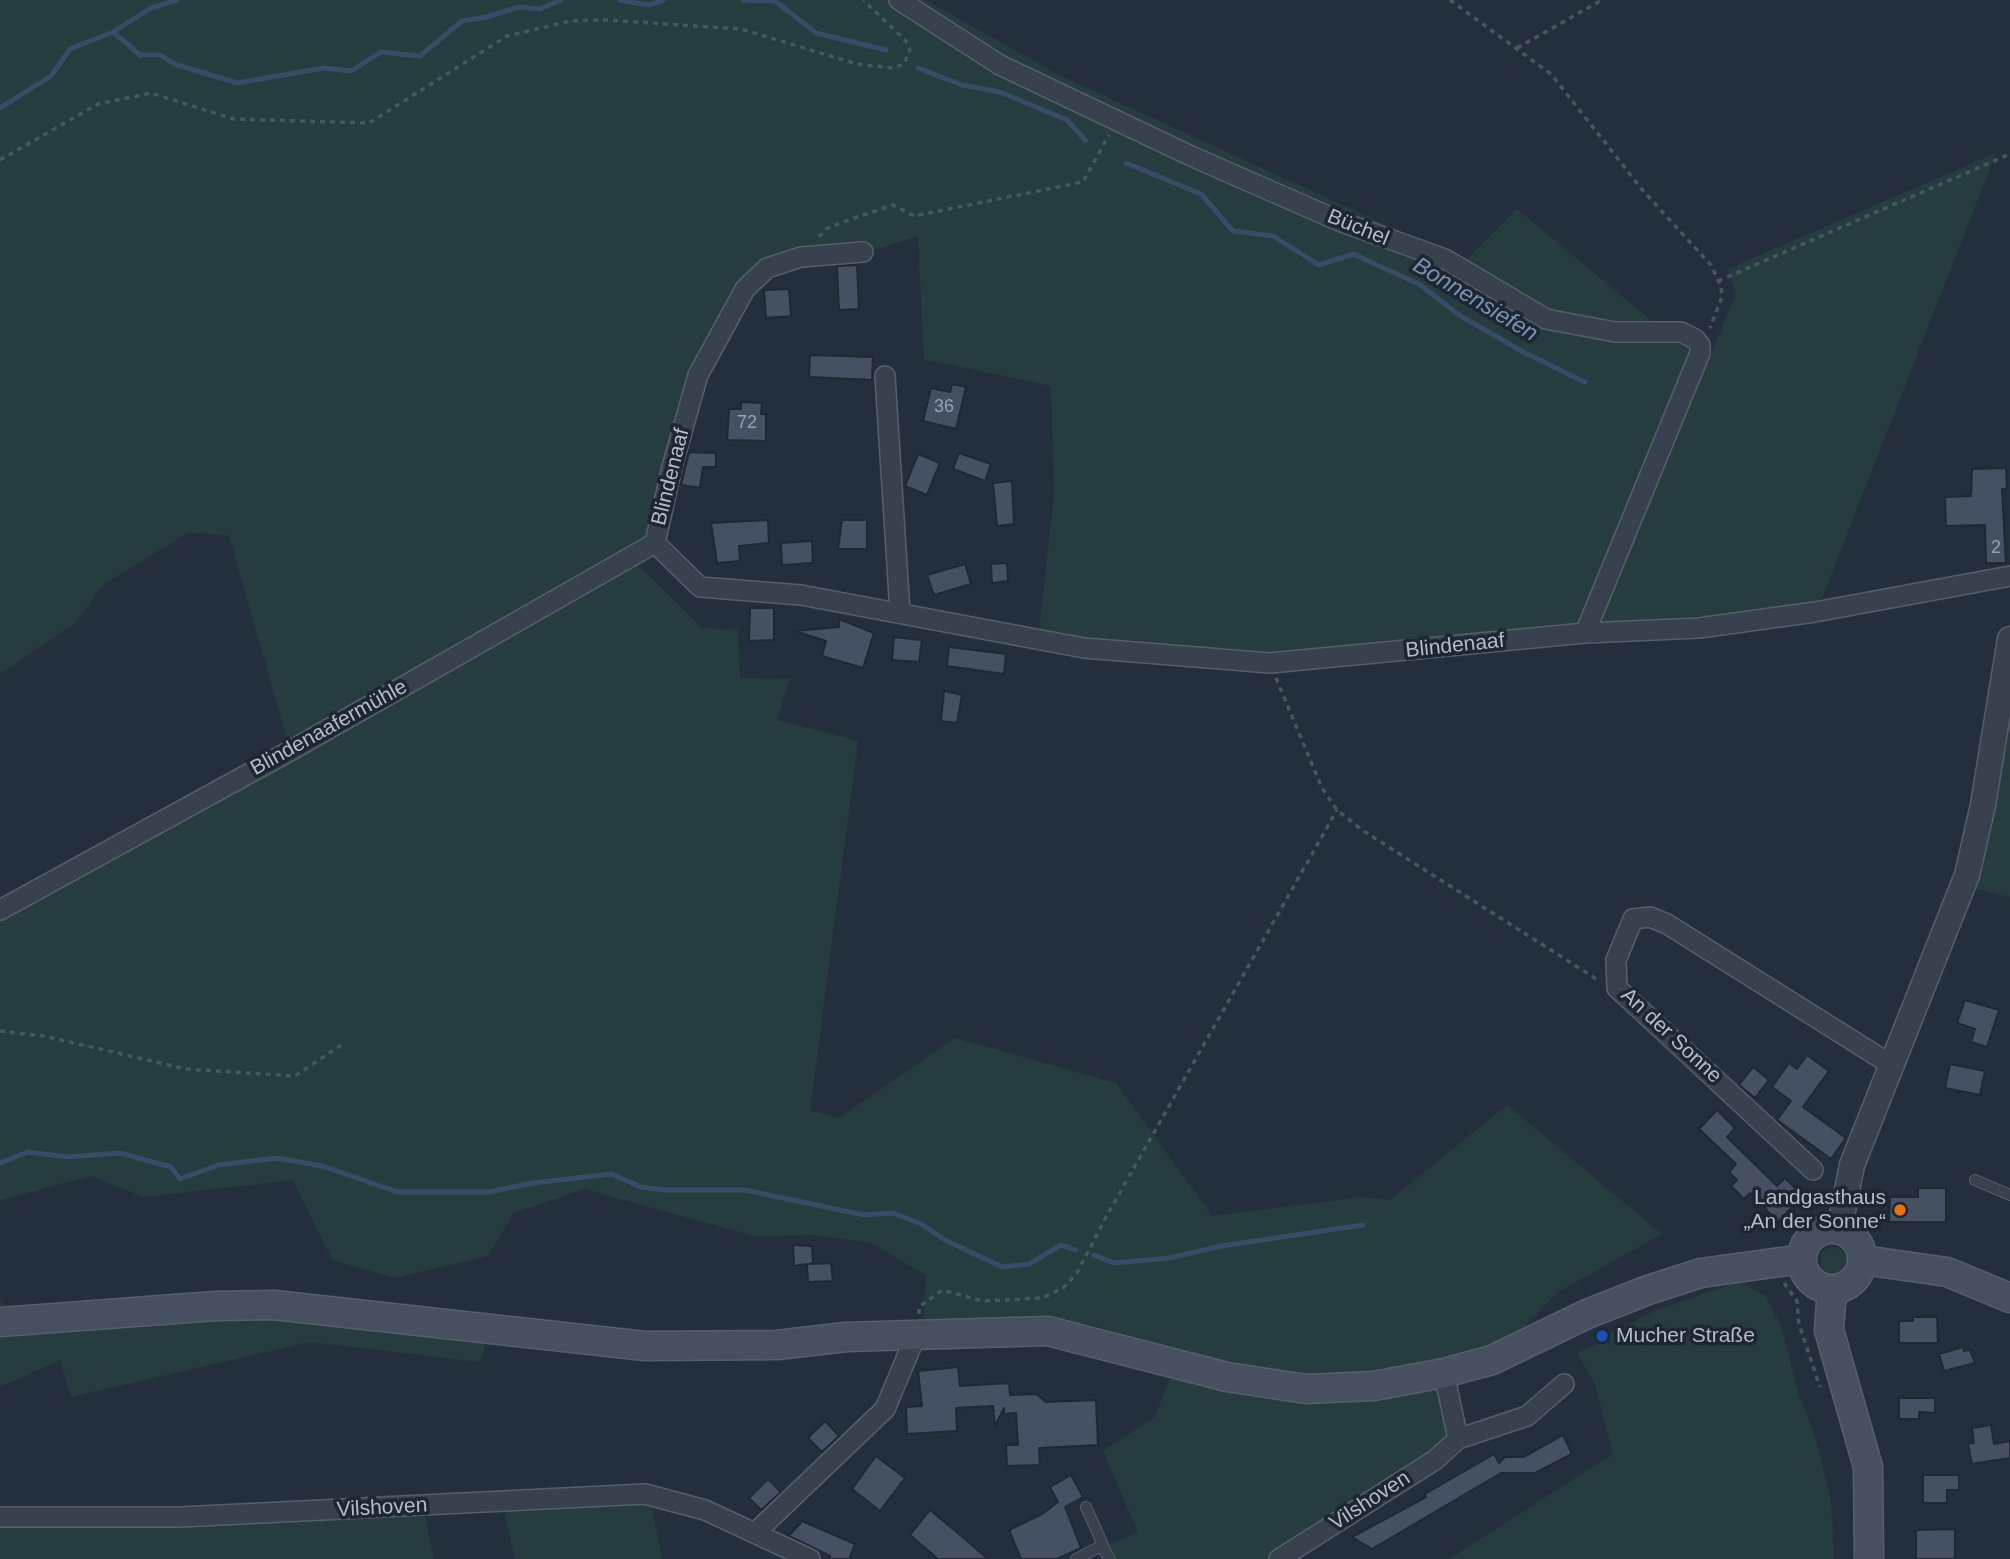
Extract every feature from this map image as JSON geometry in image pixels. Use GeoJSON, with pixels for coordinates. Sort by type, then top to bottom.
{"type":"FeatureCollection","features":[{"type":"Feature","properties":{"kind":"main road"},"geometry":{"type":"LineString","coordinates":[[0,1322],[203,1307],[274,1305],[645,1346],[777,1345],[846,1338],[1048,1331],[1227,1377],[1306,1388],[1374,1386],[1444,1373],[1492,1360],[1587,1314],[1648,1290],[1702,1273],[1791,1260],[1818,1233],[1839,1230],[1856,1241],[1863,1260],[1860,1272],[1852,1282],[1832,1290],[1815,1284],[1791,1260]]}},
{"type":"Feature","properties":{"kind":"main road"},"geometry":{"type":"LineString","coordinates":[[1863,1260],[1947,1272],[2008,1293]]}},
{"type":"Feature","properties":{"kind":"main road"},"geometry":{"type":"LineString","coordinates":[[1832,1290],[1828,1312],[1829,1330],[1868,1467],[1869,1559]]}},
{"type":"Feature","properties":{"kind":"street","name":"Büchel"},"geometry":{"type":"LineString","coordinates":[[899,0],[1000,65],[1339,221],[1445,259],[1546,319],[1615,332],[1681,332],[1690,334],[1700,345]]}},
{"type":"Feature","properties":{"kind":"street","name":"Blindenaaf"},"geometry":{"type":"LineString","coordinates":[[863,252],[801,257],[767,268],[745,289],[698,375],[672,467],[656,543],[700,587],[801,595],[1084,648],[1270,663],[1585,633],[1699,628],[1815,612],[2010,576]]}},
{"type":"Feature","properties":{"kind":"street"},"geometry":{"type":"LineString","coordinates":[[1585,633],[1700,353],[1700,345]]}},
{"type":"Feature","properties":{"kind":"street"},"geometry":{"type":"LineString","coordinates":[[886,376],[900,613]]}},
{"type":"Feature","properties":{"kind":"street","name":"Blindenaafermühle"},"geometry":{"type":"LineString","coordinates":[[0,910],[290,751],[656,543]]}},
{"type":"Feature","properties":{"kind":"street"},"geometry":{"type":"LineString","coordinates":[[1839,1230],[1852,1165],[1967,874],[1983,805],[2010,639]]}},
{"type":"Feature","properties":{"kind":"street","name":"An der Sonne"},"geometry":{"type":"LineString","coordinates":[[1813,1170],[1617,988],[1616,960],[1633,919],[1650,916],[1679,931],[1893,1066]]}},
{"type":"Feature","properties":{"kind":"street"},"geometry":{"type":"LineString","coordinates":[[755,1533],[885,1409],[916,1335]]}},
{"type":"Feature","properties":{"kind":"street"},"geometry":{"type":"LineString","coordinates":[[1444,1373],[1458,1439]]}},
{"type":"Feature","properties":{"kind":"street","name":"Vilshoven"},"geometry":{"type":"LineString","coordinates":[[1279,1559],[1435,1460],[1458,1439],[1527,1416],[1564,1384]]}},
{"type":"Feature","properties":{"kind":"street","name":"Vilshoven"},"geometry":{"type":"LineString","coordinates":[[0,1517],[181,1517],[645,1494],[705,1510],[810,1559]]}},
{"type":"Feature","properties":{"kind":"lane"},"geometry":{"type":"LineString","coordinates":[[1975,1181],[2010,1195]]}},
{"type":"Feature","properties":{"kind":"lane"},"geometry":{"type":"LineString","coordinates":[[1086,1507],[1108,1555]]}},
{"type":"Feature","properties":{"kind":"lane"},"geometry":{"type":"LineString","coordinates":[[1076,1559],[1097,1548],[1108,1555]]}},
{"type":"Feature","properties":{"kind":"path"},"geometry":{"type":"LineString","coordinates":[[0,160],[98,104],[151,93],[234,119],[369,123],[507,36],[571,21],[605,20],[741,29],[857,64],[893,68],[904,64],[911,50],[906,41],[863,0]]}},
{"type":"Feature","properties":{"kind":"path"},"geometry":{"type":"LineString","coordinates":[[1450,0],[1550,74],[1644,192],[1711,265],[1722,297],[1717,315],[1700,345]]}},
{"type":"Feature","properties":{"kind":"path"},"geometry":{"type":"LineString","coordinates":[[1517,48],[1602,0]]}},
{"type":"Feature","properties":{"kind":"path"},"geometry":{"type":"LineString","coordinates":[[801,257],[826,229],[893,205],[914,216],[1083,182],[1117,121]]}},
{"type":"Feature","properties":{"kind":"path"},"geometry":{"type":"LineString","coordinates":[[1718,281],[2010,154]]}},
{"type":"Feature","properties":{"kind":"path"},"geometry":{"type":"LineString","coordinates":[[1270,663],[1322,788],[1338,810],[1362,830],[1590,976],[1598,980],[1617,978]]}},
{"type":"Feature","properties":{"kind":"path"},"geometry":{"type":"LineString","coordinates":[[916,1335],[919,1307],[942,1290],[983,1301],[1042,1298],[1063,1288],[1077,1273],[1106,1217],[1338,810]]}},
{"type":"Feature","properties":{"kind":"path"},"geometry":{"type":"LineString","coordinates":[[0,1031],[44,1036],[186,1069],[295,1076],[344,1043]]}},
{"type":"Feature","properties":{"kind":"path"},"geometry":{"type":"LineString","coordinates":[[1791,1260],[1784,1284],[1797,1301],[1799,1324],[1824,1397]]}},
{"type":"Feature","properties":{"kind":"green space"},"geometry":{"type":"Polygon","coordinates":[[[0,0],[925,0],[1061,76],[1465,261],[1517,209],[1653,322],[1658,338],[1686,340],[1694,352],[1580,625],[1319,661],[1038,641],[1054,494],[1051,386],[924,359],[918,236],[868,252],[767,268],[698,375],[655,543],[631,558],[702,628],[738,630],[740,678],[790,679],[777,720],[858,741],[810,1111],[839,1118],[955,1038],[1116,1083],[1212,1216],[1362,1197],[1390,1200],[1507,1105],[1662,1234],[1558,1292],[1492,1360],[1444,1373],[1458,1439],[1279,1559],[1115,1559],[1109,1545],[1138,1532],[1103,1451],[1155,1417],[1181,1349],[1083,1323],[943,1324],[924,1318],[926,1275],[871,1243],[814,1235],[754,1236],[584,1189],[514,1213],[488,1256],[395,1278],[332,1260],[293,1180],[144,1197],[92,1176],[0,1200],[0,910],[290,750],[229,536],[189,532],[104,584],[75,623],[0,674],[0,0]]]}},
{"type":"Feature","properties":{"kind":"green space"},"geometry":{"type":"Polygon","coordinates":[[[1996,153],[1819,606],[1589,626],[1670,451],[1736,294],[1728,269],[1996,153]]]}},
{"type":"Feature","properties":{"kind":"green space"},"geometry":{"type":"Polygon","coordinates":[[[2010,635],[2010,897],[1964,886],[2010,635]]]}},
{"type":"Feature","properties":{"kind":"green space"},"geometry":{"type":"Polygon","coordinates":[[[1833,1247],[1842,1251],[1846,1260],[1842,1269],[1833,1273],[1824,1269],[1820,1260],[1824,1251],[1833,1247]]]}},
{"type":"Feature","properties":{"kind":"green space"},"geometry":{"type":"Polygon","coordinates":[[[1741,1281],[1766,1297],[1782,1327],[1796,1386],[1816,1439],[1831,1502],[1834,1559],[1449,1559],[1613,1454],[1595,1384],[1577,1353],[1602,1343],[1612,1333],[1654,1311],[1741,1281]]]}},
{"type":"Feature","properties":{"kind":"green space"},"geometry":{"type":"Polygon","coordinates":[[[0,1302],[14,1309],[228,1315],[488,1336],[480,1362],[310,1342],[71,1397],[60,1360],[0,1387],[0,1302]]]}},
{"type":"Feature","properties":{"kind":"green space"},"geometry":{"type":"Polygon","coordinates":[[[650,1500],[662,1559],[515,1559],[503,1506],[650,1500]]]}},
{"type":"Feature","properties":{"kind":"green space"},"geometry":{"type":"Polygon","coordinates":[[[424,1511],[434,1559],[0,1559],[0,1517],[424,1511]]]}},
{"type":"Feature","properties":{"kind":"building"},"geometry":{"type":"Polygon","coordinates":[[[857,265],[859,309],[839,310],[837,266],[857,265]]]}},
{"type":"Feature","properties":{"kind":"building"},"geometry":{"type":"Polygon","coordinates":[[[789,289],[791,316],[766,318],[764,290],[789,289]]]}},
{"type":"Feature","properties":{"kind":"building"},"geometry":{"type":"Polygon","coordinates":[[[810,355],[873,357],[872,380],[809,377],[810,355]]]}},
{"type":"Feature","properties":{"kind":"building"},"geometry":{"type":"Polygon","coordinates":[[[952,384],[966,387],[956,429],[923,421],[931,388],[950,392],[952,384]]]}},
{"type":"Feature","properties":{"kind":"building"},"geometry":{"type":"Polygon","coordinates":[[[741,402],[762,403],[761,414],[766,414],[766,441],[727,440],[729,409],[741,409],[741,402]]]}},
{"type":"Feature","properties":{"kind":"building"},"geometry":{"type":"Polygon","coordinates":[[[689,452],[716,453],[716,467],[703,467],[700,488],[681,485],[689,452]]]}},
{"type":"Feature","properties":{"kind":"building"},"geometry":{"type":"Polygon","coordinates":[[[959,453],[991,464],[985,481],[953,469],[959,453]]]}},
{"type":"Feature","properties":{"kind":"building"},"geometry":{"type":"Polygon","coordinates":[[[918,454],[940,463],[927,495],[905,486],[918,454]]]}},
{"type":"Feature","properties":{"kind":"building"},"geometry":{"type":"Polygon","coordinates":[[[2006,468],[2007,489],[2002,489],[2006,563],[1986,563],[1985,525],[1946,526],[1945,497],[1971,496],[1972,469],[2006,468]]]}},
{"type":"Feature","properties":{"kind":"building"},"geometry":{"type":"Polygon","coordinates":[[[1012,481],[1014,524],[997,526],[993,483],[1012,481]]]}},
{"type":"Feature","properties":{"kind":"building"},"geometry":{"type":"Polygon","coordinates":[[[768,520],[769,543],[739,546],[740,561],[717,563],[711,523],[768,520]]]}},
{"type":"Feature","properties":{"kind":"building"},"geometry":{"type":"Polygon","coordinates":[[[842,520],[867,520],[867,549],[838,549],[842,520]]]}},
{"type":"Feature","properties":{"kind":"building"},"geometry":{"type":"Polygon","coordinates":[[[812,541],[813,563],[782,565],[781,543],[812,541]]]}},
{"type":"Feature","properties":{"kind":"building"},"geometry":{"type":"Polygon","coordinates":[[[1007,563],[1008,581],[992,583],[991,564],[1007,563]]]}},
{"type":"Feature","properties":{"kind":"building"},"geometry":{"type":"Polygon","coordinates":[[[965,564],[971,584],[934,595],[927,575],[965,564]]]}},
{"type":"Feature","properties":{"kind":"building"},"geometry":{"type":"Polygon","coordinates":[[[750,608],[774,608],[774,640],[749,641],[750,608]]]}},
{"type":"Feature","properties":{"kind":"building"},"geometry":{"type":"Polygon","coordinates":[[[839,619],[874,633],[863,668],[822,656],[826,641],[795,631],[839,627],[839,619]]]}},
{"type":"Feature","properties":{"kind":"building"},"geometry":{"type":"Polygon","coordinates":[[[894,637],[922,640],[919,662],[892,660],[894,637]]]}},
{"type":"Feature","properties":{"kind":"building"},"geometry":{"type":"Polygon","coordinates":[[[949,647],[1006,654],[1004,674],[947,666],[949,647]]]}},
{"type":"Feature","properties":{"kind":"building"},"geometry":{"type":"Polygon","coordinates":[[[944,691],[962,695],[957,723],[941,721],[944,691]]]}},
{"type":"Feature","properties":{"kind":"building"},"geometry":{"type":"Polygon","coordinates":[[[1965,1000],[1999,1010],[1987,1047],[1971,1042],[1975,1029],[1957,1023],[1965,1000]]]}},
{"type":"Feature","properties":{"kind":"building"},"geometry":{"type":"Polygon","coordinates":[[[1807,1055],[1829,1071],[1803,1107],[1846,1138],[1831,1159],[1777,1120],[1791,1101],[1772,1087],[1789,1063],[1797,1069],[1807,1055]]]}},
{"type":"Feature","properties":{"kind":"building"},"geometry":{"type":"Polygon","coordinates":[[[1950,1064],[1985,1071],[1980,1095],[1945,1088],[1950,1064]]]}},
{"type":"Feature","properties":{"kind":"building"},"geometry":{"type":"Polygon","coordinates":[[[1753,1067],[1769,1080],[1755,1098],[1739,1085],[1753,1067]]]}},
{"type":"Feature","properties":{"kind":"building"},"geometry":{"type":"Polygon","coordinates":[[[1717,1110],[1735,1128],[1727,1137],[1777,1186],[1785,1178],[1803,1196],[1778,1222],[1750,1193],[1744,1199],[1731,1186],[1737,1180],[1729,1172],[1736,1164],[1699,1129],[1717,1110]]]}},
{"type":"Feature","properties":{"kind":"building"},"geometry":{"type":"Polygon","coordinates":[[[1918,1188],[1946,1188],[1946,1222],[1889,1222],[1890,1197],[1918,1197],[1918,1188]]]}},
{"type":"Feature","properties":{"kind":"building"},"geometry":{"type":"Polygon","coordinates":[[[793,1245],[812,1246],[813,1263],[809,1264],[831,1263],[833,1281],[808,1282],[807,1264],[794,1266],[793,1245]]]}},
{"type":"Feature","properties":{"kind":"building"},"geometry":{"type":"Polygon","coordinates":[[[1913,1317],[1937,1317],[1938,1343],[1899,1343],[1899,1321],[1913,1321],[1913,1317]]]}},
{"type":"Feature","properties":{"kind":"building"},"geometry":{"type":"Polygon","coordinates":[[[1963,1347],[1964,1351],[1970,1350],[1975,1363],[1944,1371],[1939,1354],[1963,1347]]]}},
{"type":"Feature","properties":{"kind":"building"},"geometry":{"type":"Polygon","coordinates":[[[958,1367],[960,1386],[1009,1383],[1010,1395],[1036,1394],[1046,1402],[1096,1400],[1098,1445],[1039,1448],[1040,1465],[1007,1466],[1006,1445],[1018,1445],[1016,1413],[1004,1414],[1004,1408],[995,1426],[993,1406],[956,1408],[957,1431],[907,1434],[906,1407],[922,1406],[918,1371],[958,1367]]]}},
{"type":"Feature","properties":{"kind":"building"},"geometry":{"type":"Polygon","coordinates":[[[1899,1398],[1935,1398],[1935,1413],[1919,1412],[1919,1419],[1899,1419],[1899,1398]]]}},
{"type":"Feature","properties":{"kind":"building"},"geometry":{"type":"Polygon","coordinates":[[[825,1421],[839,1436],[822,1452],[808,1438],[825,1421]]]}},
{"type":"Feature","properties":{"kind":"building"},"geometry":{"type":"Polygon","coordinates":[[[1991,1425],[1994,1444],[2010,1441],[2010,1458],[1972,1464],[1968,1444],[1974,1443],[1972,1428],[1991,1425]]]}},
{"type":"Feature","properties":{"kind":"building"},"geometry":{"type":"Polygon","coordinates":[[[1563,1435],[1572,1454],[1535,1473],[1501,1473],[1372,1549],[1352,1537],[1426,1497],[1425,1494],[1494,1454],[1499,1463],[1505,1457],[1524,1457],[1563,1435]]]}},
{"type":"Feature","properties":{"kind":"building"},"geometry":{"type":"Polygon","coordinates":[[[876,1456],[905,1478],[880,1511],[852,1489],[876,1456]]]}},
{"type":"Feature","properties":{"kind":"building"},"geometry":{"type":"Polygon","coordinates":[[[1071,1475],[1083,1497],[1065,1507],[1081,1548],[1057,1559],[1021,1559],[1009,1530],[1042,1514],[1058,1502],[1050,1487],[1071,1475]]]}},
{"type":"Feature","properties":{"kind":"building"},"geometry":{"type":"Polygon","coordinates":[[[1923,1475],[1959,1475],[1959,1490],[1947,1490],[1947,1503],[1923,1503],[1923,1475]]]}},
{"type":"Feature","properties":{"kind":"building"},"geometry":{"type":"Polygon","coordinates":[[[768,1479],[781,1492],[761,1510],[749,1498],[768,1479]]]}},
{"type":"Feature","properties":{"kind":"building"},"geometry":{"type":"Polygon","coordinates":[[[930,1510],[988,1559],[938,1559],[910,1535],[930,1510]]]}},
{"type":"Feature","properties":{"kind":"building"},"geometry":{"type":"Polygon","coordinates":[[[802,1521],[855,1544],[849,1559],[829,1559],[830,1556],[789,1536],[802,1521]]]}},
{"type":"Feature","properties":{"kind":"building"},"geometry":{"type":"Polygon","coordinates":[[[1955,1529],[1953,1559],[1916,1559],[1916,1530],[1955,1529]]]}},
{"type":"Feature","properties":{"kind":"waterway"},"geometry":{"type":"LineString","coordinates":[[113,32],[151,8],[177,0]]}},
{"type":"Feature","properties":{"kind":"waterway","name":"Bonnensiefen"},"geometry":{"type":"LineString","coordinates":[[0,108],[51,76],[70,49],[113,32],[140,55],[160,55],[177,65],[237,83],[324,68],[351,71],[381,52],[420,56],[462,21],[519,7],[540,9],[561,0]]}},
{"type":"Feature","properties":{"kind":"waterway","name":"Bonnensiefen"},"geometry":{"type":"LineString","coordinates":[[620,0],[648,5],[664,0]]}},
{"type":"Feature","properties":{"kind":"waterway","name":"Bonnensiefen"},"geometry":{"type":"LineString","coordinates":[[743,0],[775,1],[816,33],[886,50]]}},
{"type":"Feature","properties":{"kind":"waterway","name":"Bonnensiefen"},"geometry":{"type":"LineString","coordinates":[[918,68],[962,85],[1000,92],[1067,120],[1086,141]]}},
{"type":"Feature","properties":{"kind":"waterway","name":"Bonnensiefen"},"geometry":{"type":"LineString","coordinates":[[1126,163],[1201,194],[1233,231],[1273,236],[1319,265],[1353,254],[1419,284],[1459,315],[1525,353],[1585,382]]}},
{"type":"Feature","properties":{"kind":"waterway"},"geometry":{"type":"LineString","coordinates":[[0,1163],[28,1152],[67,1157],[120,1153],[171,1167],[180,1179],[218,1165],[277,1158],[322,1166],[398,1192],[489,1192],[533,1183],[611,1174],[641,1187],[664,1190],[745,1190],[864,1215],[893,1213],[921,1224],[945,1240],[1002,1267],[1029,1264],[1061,1245],[1076,1250]]}},
{"type":"Feature","properties":{"kind":"waterway"},"geometry":{"type":"LineString","coordinates":[[1094,1255],[1114,1263],[1169,1258],[1221,1246],[1363,1225]]}},
{"type":"Feature","properties":{"kind":"place","name":"Landgasthaus „An der Sonne“"},"geometry":{"type":"Point","coordinates":[1900,1210]}},
{"type":"Feature","properties":{"kind":"place","name":"Mucher Straße"},"geometry":{"type":"Point","coordinates":[1602,1336]}}]}
